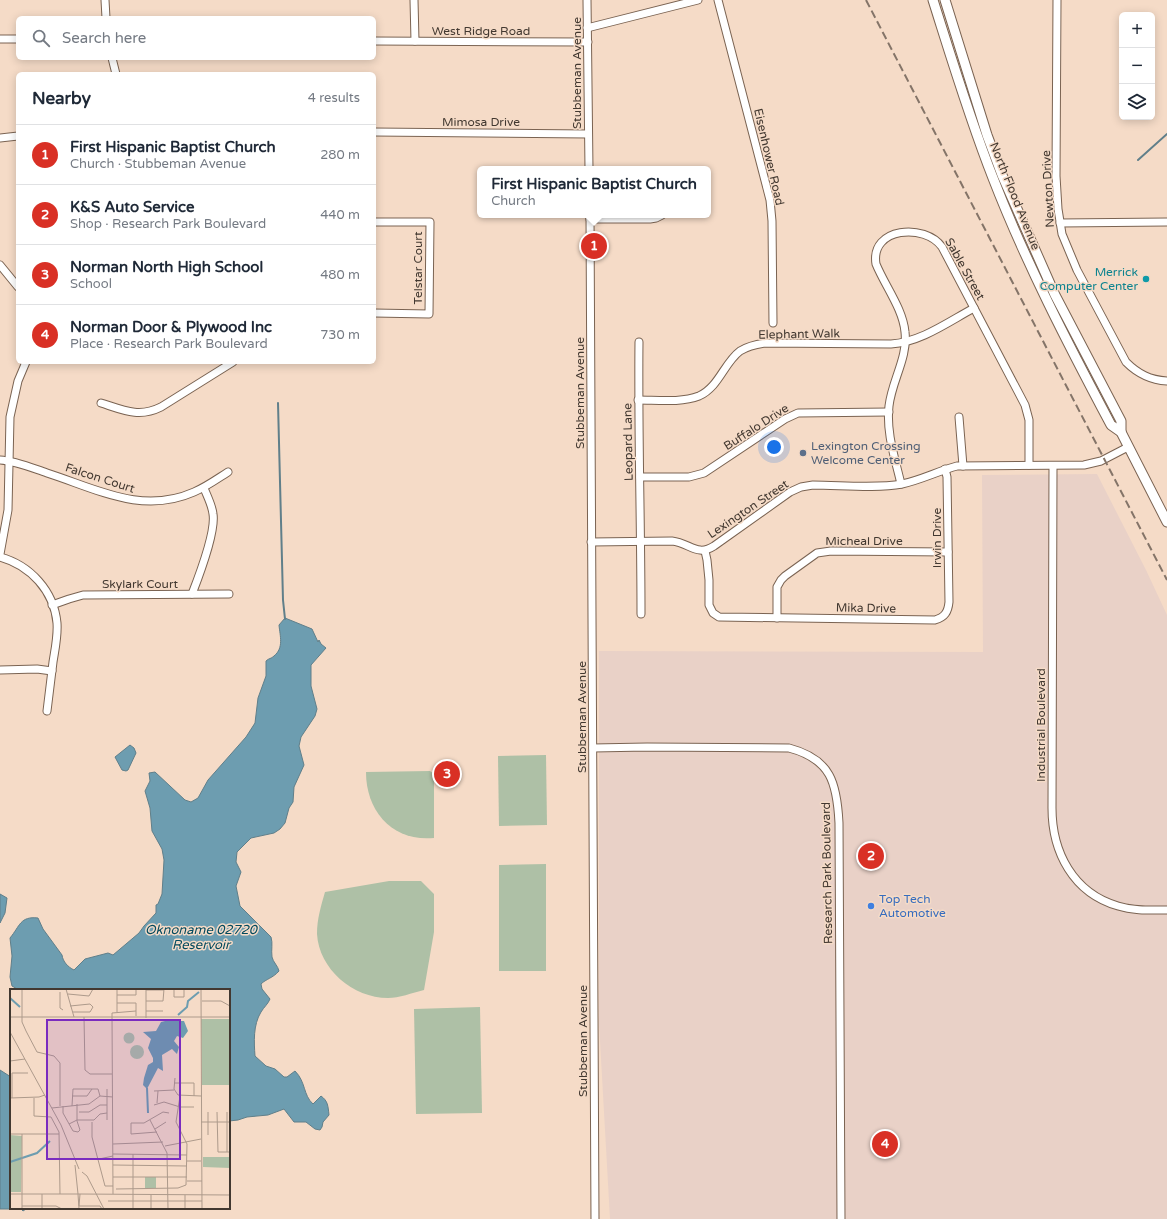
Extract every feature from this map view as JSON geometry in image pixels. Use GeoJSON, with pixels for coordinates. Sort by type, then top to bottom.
{"type":"FeatureCollection","features":[{"type":"Feature","properties":{"kind":"main road","name":"North Flood Avenue"},"geometry":{"type":"LineString","coordinates":[[933,0],[976,132],[993,178],[1021,245],[1046,300],[1111,425],[1121,432]]}},
{"type":"Feature","properties":{"kind":"main road","name":"North Flood Avenue"},"geometry":{"type":"LineString","coordinates":[[945,0],[987,136],[1002,175],[1055,295],[1121,421],[1121,432],[1167,522]]}},
{"type":"Feature","properties":{"kind":"street"},"geometry":{"type":"LineString","coordinates":[[105,0],[106,16]]}},
{"type":"Feature","properties":{"kind":"street"},"geometry":{"type":"LineString","coordinates":[[414,0],[414,41]]}},
{"type":"Feature","properties":{"kind":"street","name":"Stubbeman Avenue"},"geometry":{"type":"LineString","coordinates":[[587,0],[589,166]]}},
{"type":"Feature","properties":{"kind":"street"},"geometry":{"type":"LineString","coordinates":[[587,28],[698,0]]}},
{"type":"Feature","properties":{"kind":"street","name":"Eisenhower Road"},"geometry":{"type":"LineString","coordinates":[[718,0],[770,200],[772,221],[773,323]]}},
{"type":"Feature","properties":{"kind":"street","name":"Newton Drive"},"geometry":{"type":"LineString","coordinates":[[1057,0],[1056,173],[1058,209],[1065,244],[1077,270],[1126,362],[1143,375],[1154,379],[1167,381]]}},
{"type":"Feature","properties":{"kind":"street"},"geometry":{"type":"LineString","coordinates":[[0,39],[16,39]]}},
{"type":"Feature","properties":{"kind":"street","name":"West Ridge Road"},"geometry":{"type":"LineString","coordinates":[[376,41],[588,42]]}},
{"type":"Feature","properties":{"kind":"street"},"geometry":{"type":"LineString","coordinates":[[112,60],[116,72]]}},
{"type":"Feature","properties":{"kind":"street","name":"Mimosa Drive"},"geometry":{"type":"LineString","coordinates":[[376,132],[588,134]]}},
{"type":"Feature","properties":{"kind":"street"},"geometry":{"type":"LineString","coordinates":[[0,138],[16,136]]}},
{"type":"Feature","properties":{"kind":"street","name":"Stubbeman Avenue"},"geometry":{"type":"LineString","coordinates":[[590,218],[595,1219]]}},
{"type":"Feature","properties":{"kind":"street"},"geometry":{"type":"LineString","coordinates":[[610,218],[650,220],[656,218]]}},
{"type":"Feature","properties":{"kind":"street","name":"Telstar Court"},"geometry":{"type":"LineString","coordinates":[[376,222],[430,222],[429,314],[376,313]]}},
{"type":"Feature","properties":{"kind":"street"},"geometry":{"type":"LineString","coordinates":[[1060,223],[1167,222]]}},
{"type":"Feature","properties":{"kind":"street","name":"Sable Street"},"geometry":{"type":"LineString","coordinates":[[901,484],[892,452],[889,412],[892,394],[903,361],[906,342],[904,322],[879,273],[875,260],[876,250],[881,242],[892,235],[904,232],[926,234],[936,239],[942,247],[1025,405],[1029,420],[1029,465]]}},
{"type":"Feature","properties":{"kind":"street"},"geometry":{"type":"LineString","coordinates":[[0,265],[16,285]]}},
{"type":"Feature","properties":{"kind":"street","name":"Elephant Walk"},"geometry":{"type":"LineString","coordinates":[[638,400],[683,400],[700,395],[712,386],[740,351],[752,346],[766,343],[891,344],[906,342],[922,336],[974,308]]}},
{"type":"Feature","properties":{"kind":"street","name":"Leopard Lane"},"geometry":{"type":"LineString","coordinates":[[639,342],[638,400],[641,614]]}},
{"type":"Feature","properties":{"kind":"street"},"geometry":{"type":"LineString","coordinates":[[25,364],[18,381],[12,404],[9,433],[8,510],[0,555],[20,565],[35,576],[47,593],[56,615],[58,634],[47,711]]}},
{"type":"Feature","properties":{"kind":"street"},"geometry":{"type":"LineString","coordinates":[[101,403],[132,412],[151,412],[230,364]]}},
{"type":"Feature","properties":{"kind":"street","name":"Buffalo Drive"},"geometry":{"type":"LineString","coordinates":[[640,477],[689,476],[704,473],[785,419],[798,413],[889,412]]}},
{"type":"Feature","properties":{"kind":"street"},"geometry":{"type":"LineString","coordinates":[[959,416],[963,466]]}},
{"type":"Feature","properties":{"kind":"street","name":"Lexington Street"},"geometry":{"type":"LineString","coordinates":[[592,542],[679,542],[697,550],[705,551],[790,492],[801,487],[813,485],[884,486],[901,484],[920,480],[945,469],[963,466],[1076,466],[1101,461],[1128,447]]}},
{"type":"Feature","properties":{"kind":"street","name":"Falcon Court"},"geometry":{"type":"LineString","coordinates":[[0,460],[9,461],[111,495],[134,501],[164,502],[184,497],[204,488],[228,472]]}},
{"type":"Feature","properties":{"kind":"street","name":"Industrial Boulevard"},"geometry":{"type":"LineString","coordinates":[[1053,466],[1052,816],[1055,840],[1061,857],[1070,872],[1082,885],[1097,897],[1112,904],[1127,908],[1167,910]]}},
{"type":"Feature","properties":{"kind":"street","name":"Irwin Drive"},"geometry":{"type":"LineString","coordinates":[[945,469],[947,477],[948,607]]}},
{"type":"Feature","properties":{"kind":"street"},"geometry":{"type":"LineString","coordinates":[[192,594],[211,538],[214,522],[212,507],[204,488]]}},
{"type":"Feature","properties":{"kind":"street","name":"Mika Drive"},"geometry":{"type":"LineString","coordinates":[[705,551],[708,566],[709,605],[716,616],[724,618],[935,620],[944,616],[948,607]]}},
{"type":"Feature","properties":{"kind":"street","name":"Micheal Drive"},"geometry":{"type":"LineString","coordinates":[[777,618],[777,592],[779,583],[785,576],[817,554],[831,551],[948,552]]}},
{"type":"Feature","properties":{"kind":"street","name":"Skylark Court"},"geometry":{"type":"LineString","coordinates":[[52,605],[83,595],[229,594]]}},
{"type":"Feature","properties":{"kind":"street"},"geometry":{"type":"LineString","coordinates":[[0,670],[37,669],[52,671]]}},
{"type":"Feature","properties":{"kind":"street","name":"Research Park Boulevard"},"geometry":{"type":"LineString","coordinates":[[593,748],[789,748],[811,756],[823,766],[830,776],[838,799],[839,823],[841,1219]]}},
{"type":"Feature","properties":{"kind":"shaded area"},"geometry":{"type":"Polygon","coordinates":[[[1097,474],[1146,570],[1167,615],[1167,1219],[610,1219],[599,1023],[599,651],[983,652],[982,475],[1097,474]]]}},
{"type":"Feature","properties":{"kind":"green space"},"geometry":{"type":"Polygon","coordinates":[[[546,755],[547,825],[499,826],[498,756],[546,755]]]}},
{"type":"Feature","properties":{"kind":"green space"},"geometry":{"type":"Polygon","coordinates":[[[430,771],[434,774],[434,838],[419,838],[406,835],[394,829],[385,822],[377,812],[371,800],[367,786],[366,772],[430,771]]]}},
{"type":"Feature","properties":{"kind":"green space"},"geometry":{"type":"Polygon","coordinates":[[[546,864],[546,971],[499,971],[499,865],[546,864]]]}},
{"type":"Feature","properties":{"kind":"green space"},"geometry":{"type":"Polygon","coordinates":[[[389,881],[421,881],[434,894],[434,932],[424,990],[392,998],[375,997],[362,993],[340,979],[331,970],[324,959],[319,947],[317,934],[318,918],[325,892],[389,881]]]}},
{"type":"Feature","properties":{"kind":"green space"},"geometry":{"type":"Polygon","coordinates":[[[480,1007],[482,1113],[416,1114],[414,1009],[480,1007]]]}},
{"type":"Feature","properties":{"kind":"water","name":"Oknoname 02720 Reservoir"},"geometry":{"type":"Polygon","coordinates":[[[285,618],[312,629],[318,642],[319,640],[326,648],[311,665],[311,686],[317,709],[315,716],[301,737],[299,746],[304,765],[294,787],[293,802],[289,808],[285,823],[274,833],[251,838],[237,852],[236,862],[241,872],[236,886],[240,906],[271,937],[272,957],[279,971],[261,984],[262,989],[270,999],[258,1017],[255,1028],[255,1056],[266,1066],[275,1069],[284,1077],[287,1077],[295,1071],[299,1075],[308,1097],[313,1104],[321,1096],[325,1100],[328,1106],[329,1115],[323,1122],[320,1130],[315,1129],[306,1122],[294,1122],[284,1109],[268,1115],[247,1117],[230,1121],[230,989],[17,989],[12,986],[10,977],[12,956],[10,938],[24,920],[38,918],[43,929],[62,955],[65,962],[74,970],[85,959],[108,953],[113,955],[139,933],[156,913],[156,905],[158,904],[162,894],[164,860],[162,849],[152,831],[150,808],[145,791],[150,781],[149,773],[155,772],[185,800],[191,802],[198,798],[208,780],[246,737],[255,723],[258,698],[266,676],[266,661],[277,653],[281,642],[279,625],[285,618]]]}},
{"type":"Feature","properties":{"kind":"water"},"geometry":{"type":"Polygon","coordinates":[[[130,745],[134,748],[136,753],[128,770],[126,771],[122,770],[115,757],[130,745]]]}},
{"type":"Feature","properties":{"kind":"water"},"geometry":{"type":"Polygon","coordinates":[[[0,894],[7,898],[5,913],[0,923],[0,894]]]}},
{"type":"Feature","properties":{"kind":"water"},"geometry":{"type":"Polygon","coordinates":[[[0,1070],[10,1076],[10,1209],[0,1209],[0,1070]]]}},
{"type":"Feature","properties":{"kind":"waterway"},"geometry":{"type":"LineString","coordinates":[[1138,160],[1167,134]]}},
{"type":"Feature","properties":{"kind":"waterway"},"geometry":{"type":"LineString","coordinates":[[278,403],[283,600],[285,619]]}},
{"type":"Feature","properties":{"kind":"railway"},"geometry":{"type":"LineString","coordinates":[[866,0],[1167,580]]}},
{"type":"Feature","properties":{"kind":"place","name":"First Hispanic Baptist Church"},"geometry":{"type":"Point","coordinates":[594,246]}},
{"type":"Feature","properties":{"kind":"place","name":"Merrick Computer Center"},"geometry":{"type":"Point","coordinates":[1146,279]}},
{"type":"Feature","properties":{"kind":"place","name":"Lexington Crossing Welcome Center"},"geometry":{"type":"Point","coordinates":[803,453]}},
{"type":"Feature","properties":{"kind":"place","name":"Norman North High School"},"geometry":{"type":"Point","coordinates":[447,774]}},
{"type":"Feature","properties":{"kind":"place","name":"K&S Auto Service"},"geometry":{"type":"Point","coordinates":[871,856]}},
{"type":"Feature","properties":{"kind":"place","name":"Top Tech Automotive"},"geometry":{"type":"Point","coordinates":[871,906]}},
{"type":"Feature","properties":{"kind":"place","name":"Norman Door & Plywood Inc"},"geometry":{"type":"Point","coordinates":[885,1144]}}]}
